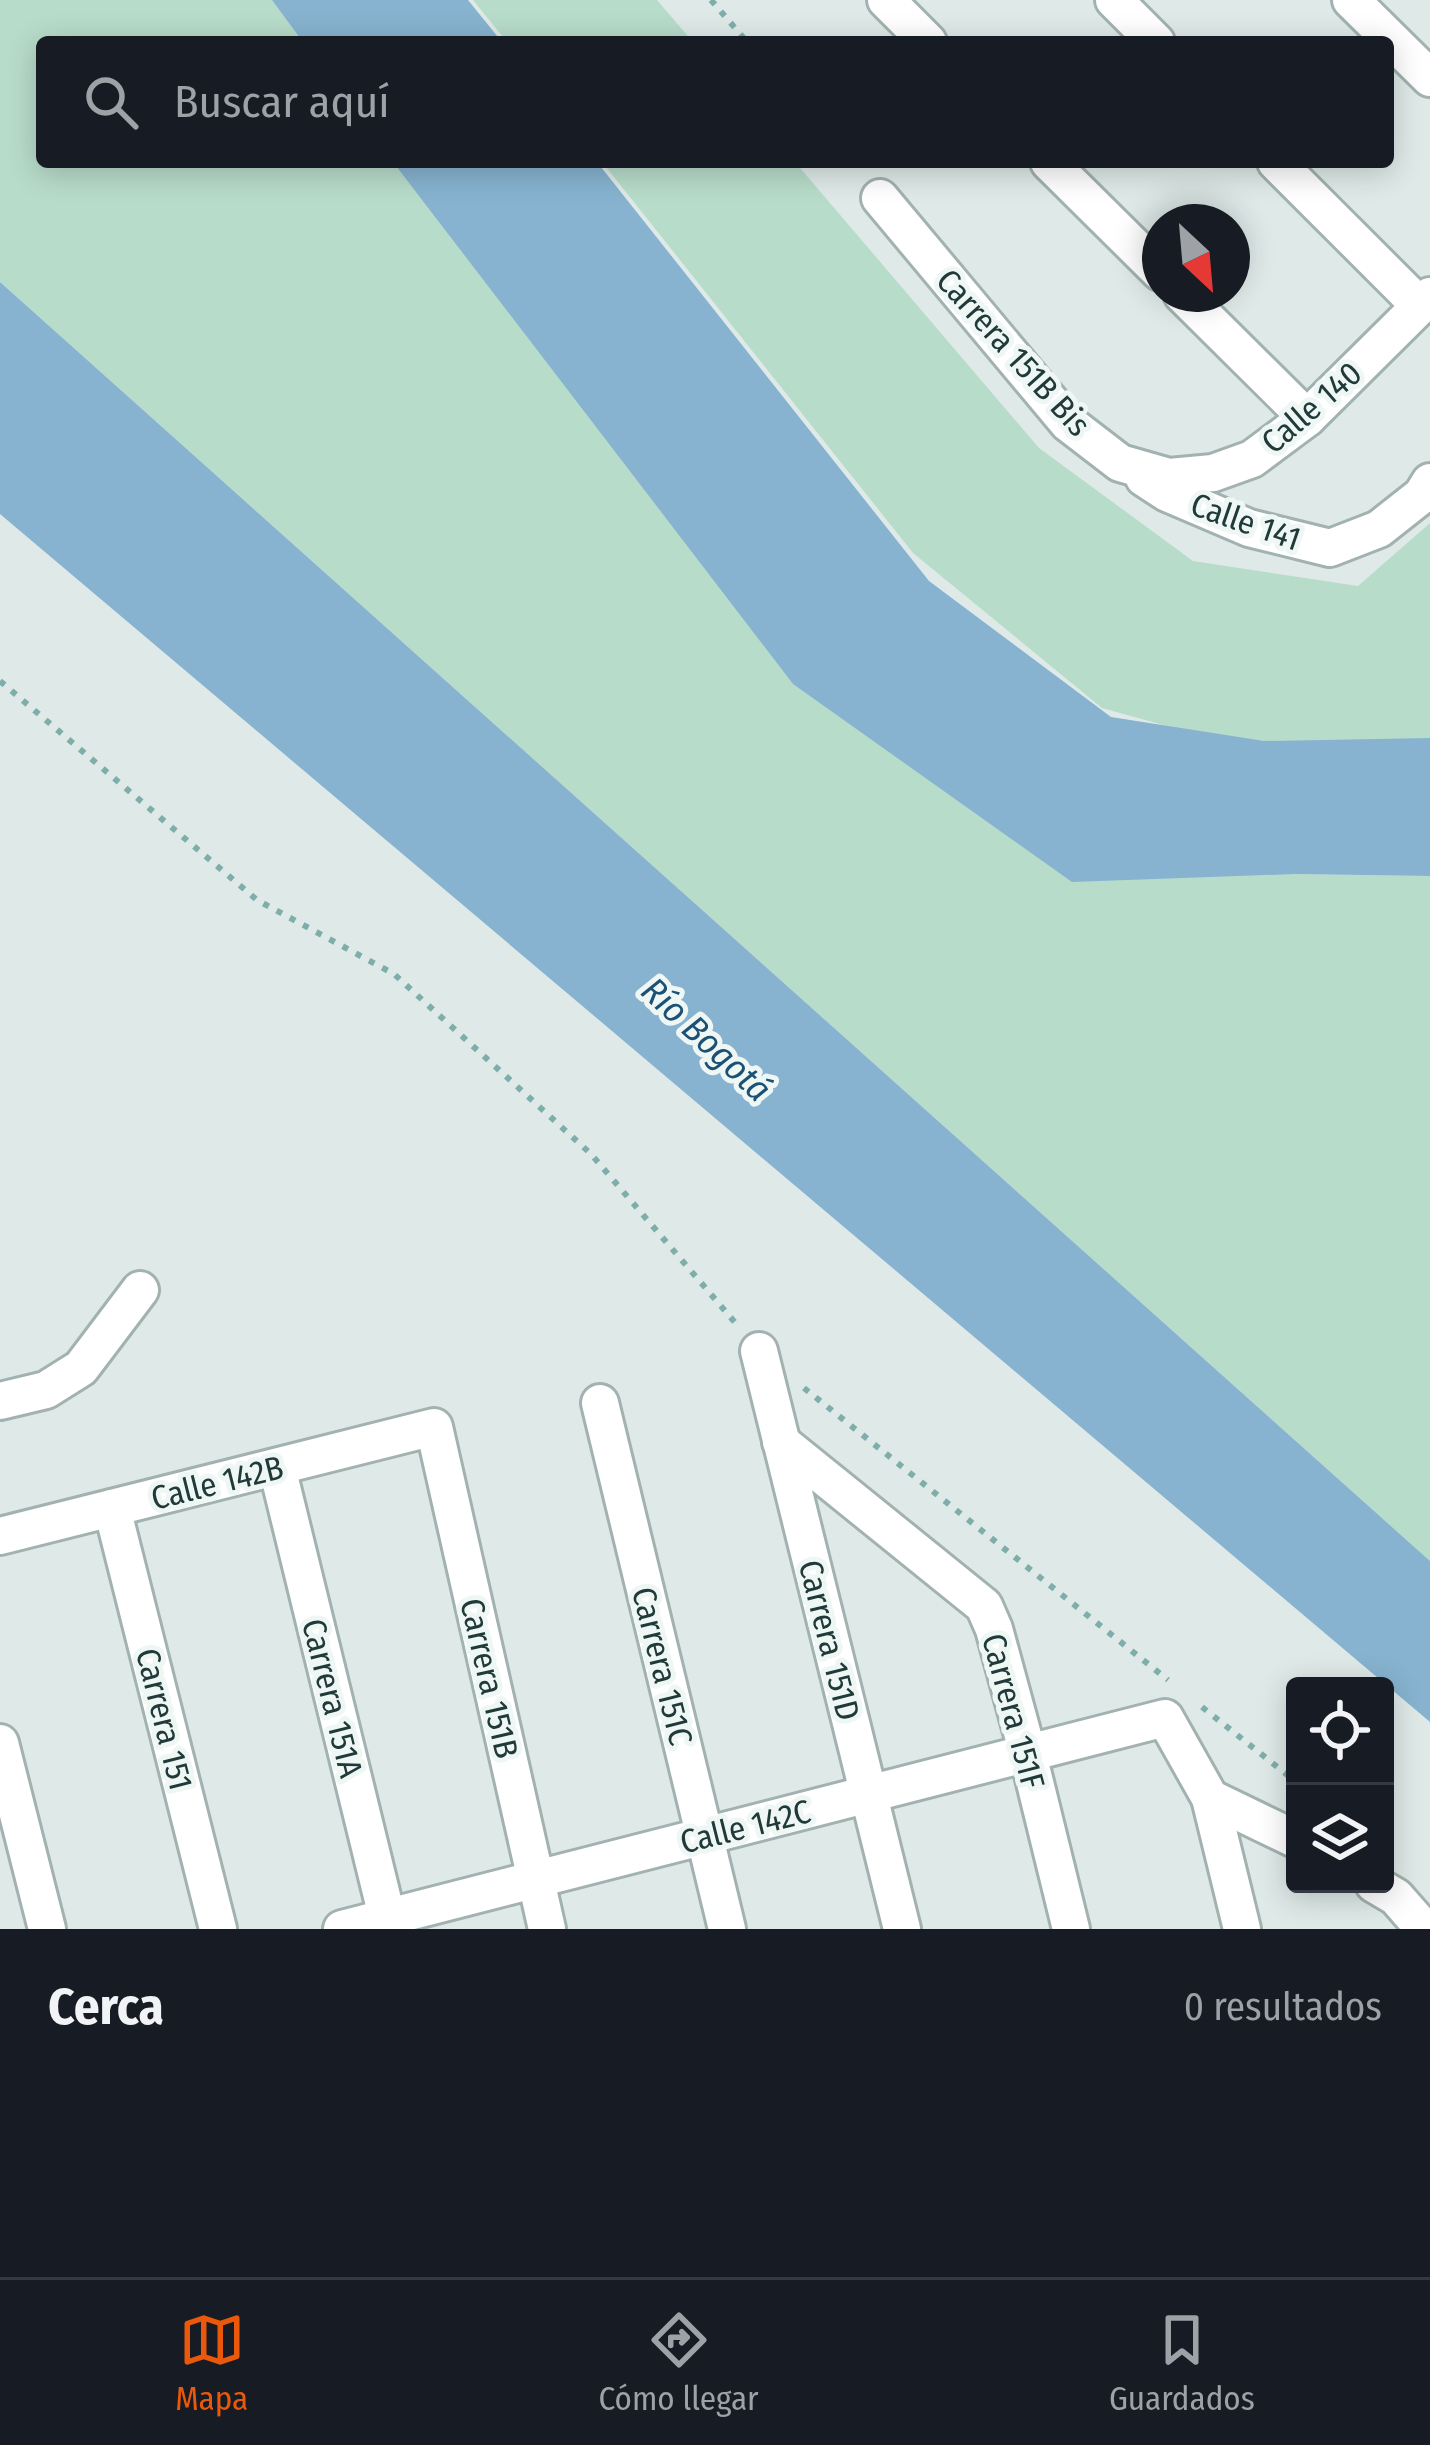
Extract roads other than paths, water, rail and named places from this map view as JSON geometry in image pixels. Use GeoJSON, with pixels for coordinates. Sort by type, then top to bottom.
{"type":"FeatureCollection","features":[{"type":"Feature","properties":{"kind":"street"},"geometry":{"type":"LineString","coordinates":[[886,0],[922,36]]}},
{"type":"Feature","properties":{"kind":"street"},"geometry":{"type":"LineString","coordinates":[[1114,0],[1150,36]]}},
{"type":"Feature","properties":{"kind":"street"},"geometry":{"type":"LineString","coordinates":[[1352,0],[1388,36]]}},
{"type":"Feature","properties":{"kind":"street"},"geometry":{"type":"LineString","coordinates":[[1394,42],[1430,78]]}},
{"type":"Feature","properties":{"kind":"street"},"geometry":{"type":"LineString","coordinates":[[1055,168],[1142,254]]}},
{"type":"Feature","properties":{"kind":"street"},"geometry":{"type":"LineString","coordinates":[[1282,168],[1425,301]]}},
{"type":"Feature","properties":{"kind":"street","name":"Carrera 151B Bis"},"geometry":{"type":"LineString","coordinates":[[880,198],[1069,423],[1120,463],[1169,477]]}},
{"type":"Feature","properties":{"kind":"street","name":"Calle 140"},"geometry":{"type":"LineString","coordinates":[[1169,477],[1213,473],[1252,458],[1307,418],[1425,301]]}},
{"type":"Feature","properties":{"kind":"street"},"geometry":{"type":"LineString","coordinates":[[1200,312],[1307,418]]}},
{"type":"Feature","properties":{"kind":"street","name":"Calle 141"},"geometry":{"type":"LineString","coordinates":[[1120,463],[1167,493],[1249,528],[1330,548],[1379,529],[1422,495],[1430,482]]}},
{"type":"Feature","properties":{"kind":"street"},"geometry":{"type":"LineString","coordinates":[[0,1401],[46,1390],[81,1368],[140,1290]]}},
{"type":"Feature","properties":{"kind":"street","name":"Carrera 151D"},"geometry":{"type":"LineString","coordinates":[[759,1351],[902,1929]]}},
{"type":"Feature","properties":{"kind":"street","name":"Carrera 151C"},"geometry":{"type":"LineString","coordinates":[[600,1403],[727,1929]]}},
{"type":"Feature","properties":{"kind":"street","name":"Calle 142B"},"geometry":{"type":"LineString","coordinates":[[0,1536],[434,1427]]}},
{"type":"Feature","properties":{"kind":"street","name":"Carrera 151B"},"geometry":{"type":"LineString","coordinates":[[434,1427],[547,1929]]}},
{"type":"Feature","properties":{"kind":"street","name":"Carrera 151F"},"geometry":{"type":"LineString","coordinates":[[782,1442],[984,1606],[1028,1754],[1071,1929]]}},
{"type":"Feature","properties":{"kind":"street","name":"Carrera 151A"},"geometry":{"type":"LineString","coordinates":[[277,1467],[388,1923]]}},
{"type":"Feature","properties":{"kind":"street","name":"Carrera 151"},"geometry":{"type":"LineString","coordinates":[[112,1508],[218,1929]]}},
{"type":"Feature","properties":{"kind":"street","name":"Calle 142C"},"geometry":{"type":"LineString","coordinates":[[342,1929],[388,1923],[535,1880],[1028,1754],[1170,1707],[1210,1798]]}},
{"type":"Feature","properties":{"kind":"street"},"geometry":{"type":"LineString","coordinates":[[0,1743],[47,1929]]}},
{"type":"Feature","properties":{"kind":"street"},"geometry":{"type":"LineString","coordinates":[[1210,1798],[1286,1835]]}},
{"type":"Feature","properties":{"kind":"street"},"geometry":{"type":"LineString","coordinates":[[1210,1798],[1242,1929]]}},
{"type":"Feature","properties":{"kind":"street"},"geometry":{"type":"LineString","coordinates":[[1389,1893],[1424,1929]]}},
{"type":"Feature","properties":{"kind":"water"},"geometry":{"type":"Polygon","coordinates":[[[272,0],[468,0],[497,36],[299,36],[272,0]]]}},
{"type":"Feature","properties":{"kind":"water"},"geometry":{"type":"Polygon","coordinates":[[[398,168],[602,168],[929,581],[1111,717],[1264,741],[1430,738],[1430,876],[1295,874],[1072,882],[793,684],[398,168]]]}},
{"type":"Feature","properties":{"kind":"water","name":"Río Bogotá"},"geometry":{"type":"Polygon","coordinates":[[[0,282],[1430,1561],[1430,1722],[1394,1692],[1394,1677],[1377,1677],[0,514],[0,282]]]}}]}
